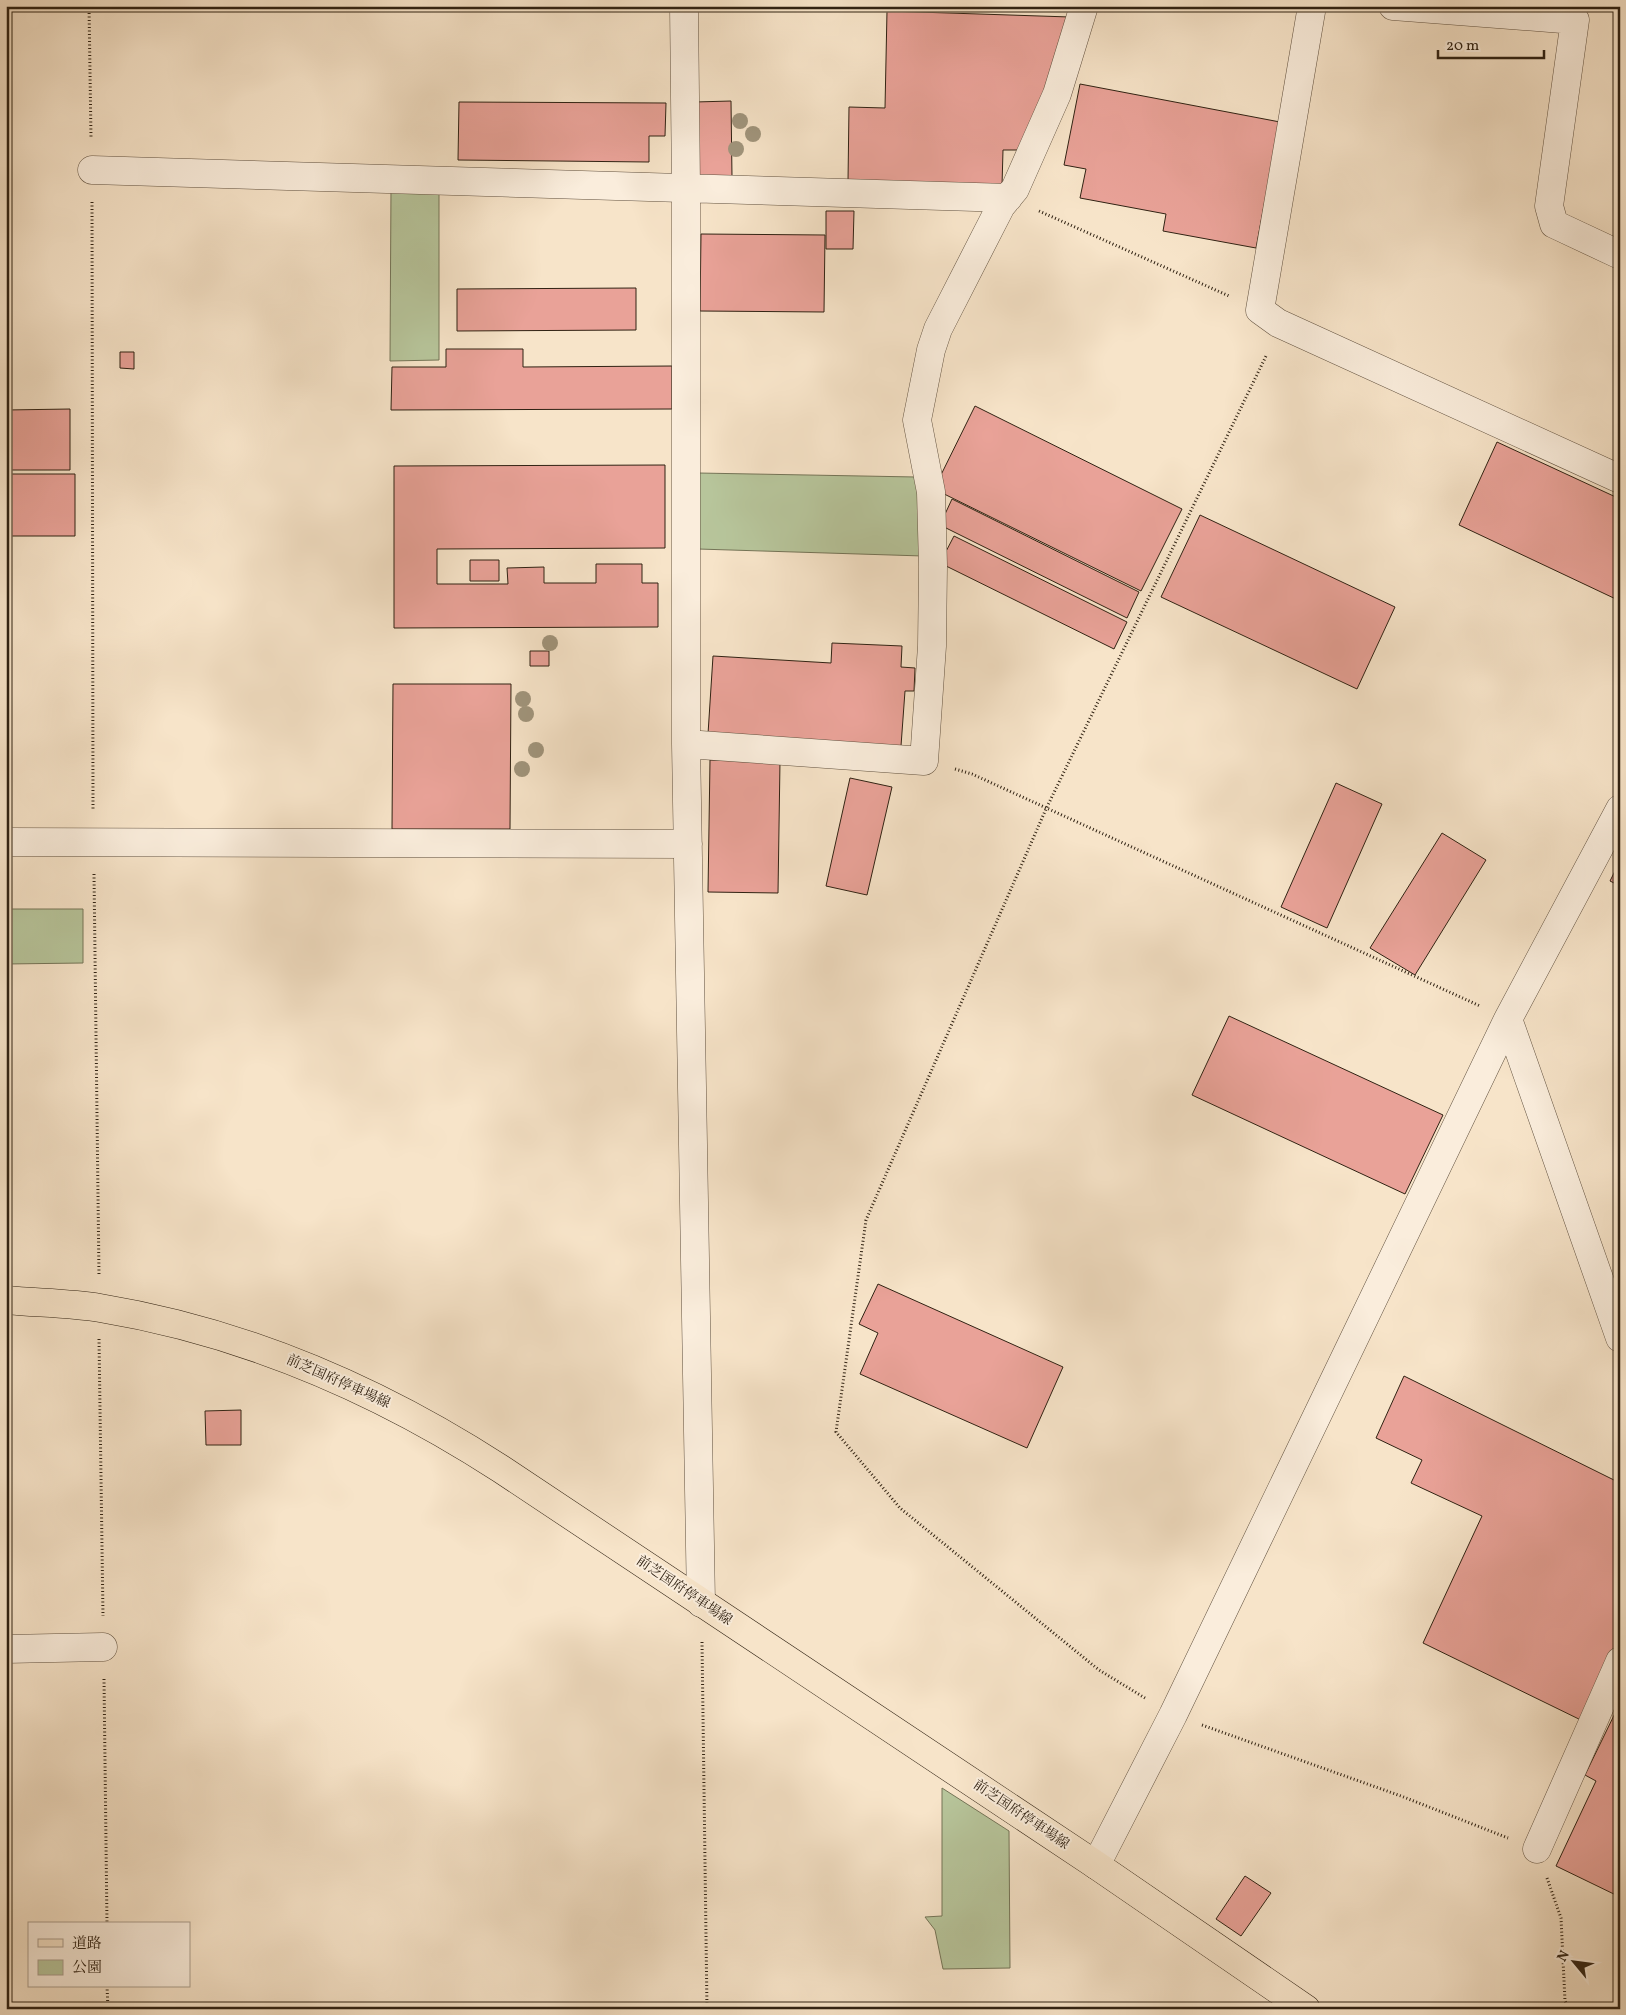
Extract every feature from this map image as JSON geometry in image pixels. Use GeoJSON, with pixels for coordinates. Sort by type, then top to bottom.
{"type":"FeatureCollection","features":[{"type":"Feature","properties":{"kind":"main road","name":"前芝国府停車場線"},"geometry":{"type":"LineString","coordinates":[[6,1300],[99,1308],[188,1326],[257,1348],[325,1374],[386,1402],[458,1441],[1096,1865],[1306,2009]]}},
{"type":"Feature","properties":{"kind":"street"},"geometry":{"type":"LineString","coordinates":[[684,6],[686,188],[686,744],[702,1603]]}},
{"type":"Feature","properties":{"kind":"street"},"geometry":{"type":"LineString","coordinates":[[686,744],[924,761],[932,646],[933,566],[931,492],[917,420],[931,350],[938,328],[1001,206],[1015,189],[1057,94],[1084,6]]}},
{"type":"Feature","properties":{"kind":"street"},"geometry":{"type":"LineString","coordinates":[[1312,6],[1269,317],[1620,479]]}},
{"type":"Feature","properties":{"kind":"street"},"geometry":{"type":"LineString","coordinates":[[1392,6],[1575,20],[1549,206],[1554,224],[1620,255]]}},
{"type":"Feature","properties":{"kind":"street"},"geometry":{"type":"LineString","coordinates":[[92,170],[1008,198]]}},
{"type":"Feature","properties":{"kind":"street"},"geometry":{"type":"LineString","coordinates":[[1096,1865],[1173,1715],[1508,1019],[1620,809]]}},
{"type":"Feature","properties":{"kind":"street"},"geometry":{"type":"LineString","coordinates":[[6,842],[688,844]]}},
{"type":"Feature","properties":{"kind":"street"},"geometry":{"type":"LineString","coordinates":[[1508,1019],[1620,1338]]}},
{"type":"Feature","properties":{"kind":"street"},"geometry":{"type":"LineString","coordinates":[[6,1649],[103,1647]]}},
{"type":"Feature","properties":{"kind":"street"},"geometry":{"type":"LineString","coordinates":[[1536,1848],[1620,1661]]}},
{"type":"Feature","properties":{"kind":"path"},"geometry":{"type":"LineString","coordinates":[[89,6],[92,170],[93,843],[107,1922]]}},
{"type":"Feature","properties":{"kind":"path"},"geometry":{"type":"LineString","coordinates":[[1008,198],[1269,317],[1265,359],[1046,809],[866,1220],[836,1432],[900,1508],[1099,1670],[1173,1715],[1401,1796],[1536,1848],[1561,1918],[1566,2001],[1569,2009]]}},
{"type":"Feature","properties":{"kind":"path"},"geometry":{"type":"LineString","coordinates":[[924,761],[972,774],[1508,1019]]}},
{"type":"Feature","properties":{"kind":"path"},"geometry":{"type":"LineString","coordinates":[[702,1603],[707,2009]]}},
{"type":"Feature","properties":{"kind":"path"},"geometry":{"type":"LineString","coordinates":[[108,1988],[108,2009]]}},
{"type":"Feature","properties":{"kind":"green space"},"geometry":{"type":"Polygon","coordinates":[[[391,187],[439,188],[439,360],[390,361],[391,187]]]}},
{"type":"Feature","properties":{"kind":"green space"},"geometry":{"type":"Polygon","coordinates":[[[698,473],[916,477],[923,556],[698,549],[698,473]]]}},
{"type":"Feature","properties":{"kind":"green space"},"geometry":{"type":"Polygon","coordinates":[[[6,909],[83,909],[83,963],[6,964],[6,909]]]}},
{"type":"Feature","properties":{"kind":"green space"},"geometry":{"type":"Polygon","coordinates":[[[942,1788],[1009,1831],[1010,1968],[943,1969],[935,1930],[925,1917],[942,1916],[942,1788]]]}},
{"type":"Feature","properties":{"kind":"building"},"geometry":{"type":"Polygon","coordinates":[[[887,11],[1070,17],[1026,150],[1003,150],[1002,186],[848,181],[849,107],[885,108],[887,11]]]}},
{"type":"Feature","properties":{"kind":"building"},"geometry":{"type":"Polygon","coordinates":[[[1080,84],[1280,122],[1256,248],[1163,231],[1166,214],[1080,198],[1086,169],[1064,165],[1080,84]]]}},
{"type":"Feature","properties":{"kind":"building"},"geometry":{"type":"Polygon","coordinates":[[[731,101],[732,177],[696,177],[695,102],[731,101]]]}},
{"type":"Feature","properties":{"kind":"building"},"geometry":{"type":"Polygon","coordinates":[[[459,102],[666,103],[665,136],[649,136],[649,162],[458,160],[459,102]]]}},
{"type":"Feature","properties":{"kind":"building"},"geometry":{"type":"Polygon","coordinates":[[[826,211],[854,211],[853,249],[826,249],[826,211]]]}},
{"type":"Feature","properties":{"kind":"building"},"geometry":{"type":"Polygon","coordinates":[[[701,234],[825,235],[824,312],[700,311],[701,234]]]}},
{"type":"Feature","properties":{"kind":"building"},"geometry":{"type":"Polygon","coordinates":[[[636,288],[636,330],[457,331],[457,289],[636,288]]]}},
{"type":"Feature","properties":{"kind":"building"},"geometry":{"type":"Polygon","coordinates":[[[446,349],[523,349],[523,367],[672,366],[672,409],[391,410],[392,367],[446,367],[446,349]]]}},
{"type":"Feature","properties":{"kind":"building"},"geometry":{"type":"Polygon","coordinates":[[[120,352],[134,352],[134,369],[120,368],[120,352]]]}},
{"type":"Feature","properties":{"kind":"building"},"geometry":{"type":"Polygon","coordinates":[[[975,406],[1182,509],[1141,591],[934,489],[975,406]]]}},
{"type":"Feature","properties":{"kind":"building"},"geometry":{"type":"Polygon","coordinates":[[[70,409],[70,470],[6,470],[6,410],[70,409]]]}},
{"type":"Feature","properties":{"kind":"building"},"geometry":{"type":"Polygon","coordinates":[[[1497,442],[1620,499],[1620,601],[1459,525],[1497,442]]]}},
{"type":"Feature","properties":{"kind":"building"},"geometry":{"type":"Polygon","coordinates":[[[665,465],[665,548],[437,549],[437,584],[508,584],[507,568],[544,567],[544,583],[596,583],[596,564],[642,564],[642,583],[658,583],[658,627],[394,628],[394,466],[665,465]]]}},
{"type":"Feature","properties":{"kind":"building"},"geometry":{"type":"Polygon","coordinates":[[[6,474],[75,474],[75,536],[6,536],[6,474]]]}},
{"type":"Feature","properties":{"kind":"building"},"geometry":{"type":"Polygon","coordinates":[[[952,499],[1139,592],[1127,618],[940,525],[952,499]]]}},
{"type":"Feature","properties":{"kind":"building"},"geometry":{"type":"Polygon","coordinates":[[[1200,515],[1395,607],[1357,689],[1161,597],[1200,515]]]}},
{"type":"Feature","properties":{"kind":"building"},"geometry":{"type":"Polygon","coordinates":[[[954,536],[1127,622],[1114,649],[940,563],[954,536]]]}},
{"type":"Feature","properties":{"kind":"building"},"geometry":{"type":"Polygon","coordinates":[[[470,560],[499,560],[499,581],[470,581],[470,560]]]}},
{"type":"Feature","properties":{"kind":"building"},"geometry":{"type":"Polygon","coordinates":[[[832,643],[902,646],[901,667],[915,668],[914,691],[905,691],[901,746],[708,734],[713,656],[831,663],[832,643]]]}},
{"type":"Feature","properties":{"kind":"building"},"geometry":{"type":"Polygon","coordinates":[[[530,651],[549,651],[549,666],[530,666],[530,651]]]}},
{"type":"Feature","properties":{"kind":"building"},"geometry":{"type":"Polygon","coordinates":[[[393,684],[511,684],[510,829],[392,829],[393,684]]]}},
{"type":"Feature","properties":{"kind":"building"},"geometry":{"type":"Polygon","coordinates":[[[710,760],[780,761],[778,893],[708,892],[710,760]]]}},
{"type":"Feature","properties":{"kind":"building"},"geometry":{"type":"Polygon","coordinates":[[[850,778],[892,787],[867,895],[826,886],[850,778]]]}},
{"type":"Feature","properties":{"kind":"building"},"geometry":{"type":"Polygon","coordinates":[[[1336,783],[1382,804],[1327,928],[1281,907],[1336,783]]]}},
{"type":"Feature","properties":{"kind":"building"},"geometry":{"type":"Polygon","coordinates":[[[1442,833],[1486,860],[1415,975],[1370,948],[1442,833]]]}},
{"type":"Feature","properties":{"kind":"building"},"geometry":{"type":"Polygon","coordinates":[[[1620,861],[1620,886],[1610,881],[1620,861]]]}},
{"type":"Feature","properties":{"kind":"building"},"geometry":{"type":"Polygon","coordinates":[[[1229,1016],[1443,1115],[1405,1194],[1192,1095],[1229,1016]]]}},
{"type":"Feature","properties":{"kind":"building"},"geometry":{"type":"Polygon","coordinates":[[[878,1284],[1063,1367],[1027,1448],[860,1374],[878,1333],[859,1324],[878,1284]]]}},
{"type":"Feature","properties":{"kind":"building"},"geometry":{"type":"Polygon","coordinates":[[[1404,1376],[1620,1483],[1620,1639],[1587,1723],[1423,1643],[1482,1516],[1411,1483],[1422,1460],[1376,1438],[1404,1376]]]}},
{"type":"Feature","properties":{"kind":"building"},"geometry":{"type":"Polygon","coordinates":[[[241,1410],[241,1445],[206,1445],[205,1411],[241,1410]]]}},
{"type":"Feature","properties":{"kind":"building"},"geometry":{"type":"Polygon","coordinates":[[[1620,1703],[1620,1897],[1556,1866],[1596,1781],[1585,1775],[1620,1703]]]}},
{"type":"Feature","properties":{"kind":"building"},"geometry":{"type":"Polygon","coordinates":[[[1245,1876],[1271,1893],[1241,1936],[1216,1919],[1245,1876]]]}}]}
